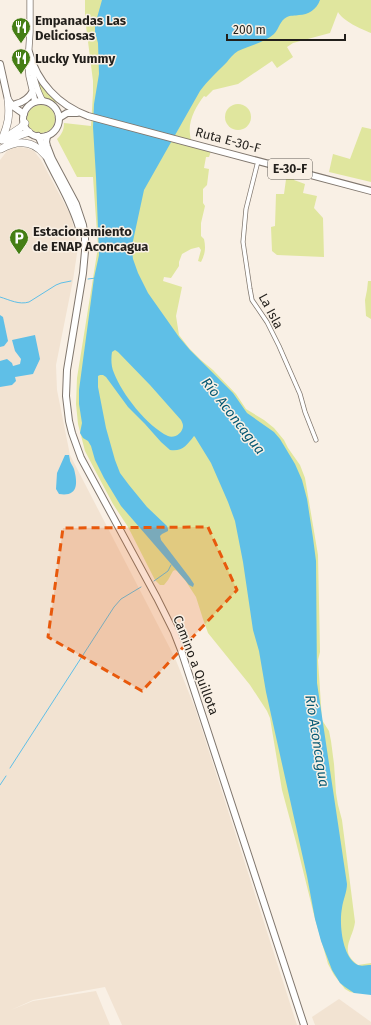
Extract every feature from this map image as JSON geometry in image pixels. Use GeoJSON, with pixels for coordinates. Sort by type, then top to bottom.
{"type":"FeatureCollection","features":[{"type":"Feature","properties":{"kind":"highway"},"geometry":{"type":"LineString","coordinates":[[1,140],[9,119],[8,98]]}},
{"type":"Feature","properties":{"kind":"highway"},"geometry":{"type":"LineString","coordinates":[[1,140],[25,123]]}},
{"type":"Feature","properties":{"kind":"highway"},"geometry":{"type":"LineString","coordinates":[[0,150],[14,138],[29,132]]}},
{"type":"Feature","properties":{"kind":"highway"},"geometry":{"type":"LineString","coordinates":[[0,150],[15,143],[26,143],[37,148],[45,155]]}},
{"type":"Feature","properties":{"kind":"main road"},"geometry":{"type":"LineString","coordinates":[[30,0],[28,62],[29,76],[35,102]]}},
{"type":"Feature","properties":{"kind":"main road"},"geometry":{"type":"LineString","coordinates":[[29,52],[35,70],[42,82],[56,98],[67,106]]}},
{"type":"Feature","properties":{"kind":"main road"},"geometry":{"type":"LineString","coordinates":[[28,62],[34,75],[38,92],[43,101]]}},
{"type":"Feature","properties":{"kind":"main road"},"geometry":{"type":"LineString","coordinates":[[0,64],[8,98],[14,107],[24,114],[25,123],[29,132],[38,136],[47,136],[56,129],[59,123],[59,118],[57,110],[51,104]]}},
{"type":"Feature","properties":{"kind":"main road"},"geometry":{"type":"LineString","coordinates":[[16,104],[27,99],[33,92]]}},
{"type":"Feature","properties":{"kind":"main road"},"geometry":{"type":"LineString","coordinates":[[8,98],[16,104],[28,107]]}},
{"type":"Feature","properties":{"kind":"main road","name":"E-30-F"},"geometry":{"type":"LineString","coordinates":[[24,114],[28,107],[35,102],[43,101],[51,104]]}},
{"type":"Feature","properties":{"kind":"main road","name":"Ruta E-30-F"},"geometry":{"type":"LineString","coordinates":[[51,104],[67,106],[78,113],[88,116],[371,190]]}},
{"type":"Feature","properties":{"kind":"main road"},"geometry":{"type":"LineString","coordinates":[[59,118],[67,113],[78,113]]}},
{"type":"Feature","properties":{"kind":"main road","name":"Camino a Quillota"},"geometry":{"type":"LineString","coordinates":[[38,136],[45,155],[70,203],[77,221],[81,239],[83,273]]}},
{"type":"Feature","properties":{"kind":"main road","name":"Camino a Quillota"},"geometry":{"type":"LineString","coordinates":[[47,136],[47,149],[76,204],[83,225],[85,238],[86,251],[67,370],[66,396],[72,433],[81,458],[160,603],[181,650],[304,1025]]}},
{"type":"Feature","properties":{"kind":"street","name":"La Isla"},"geometry":{"type":"LineString","coordinates":[[258,161],[246,209],[243,242],[252,300],[267,322],[279,346],[300,394],[316,440]]}},
{"type":"Feature","properties":{"kind":"highlighted area"},"geometry":{"type":"Polygon","coordinates":[[[208,527],[237,590],[142,691],[48,637],[63,528],[208,527]]]}},
{"type":"Feature","properties":{"kind":"shaded area"},"geometry":{"type":"Polygon","coordinates":[[[20,147],[34,151],[41,160],[71,216],[78,247],[56,365],[57,390],[70,455],[175,658],[195,708],[297,1025],[122,1025],[105,987],[33,1000],[11,1010],[33,1001],[96,991],[110,1025],[0,1025],[0,160],[7,151],[20,147]]]}},
{"type":"Feature","properties":{"kind":"shaded area"},"geometry":{"type":"Polygon","coordinates":[[[339,999],[371,1022],[371,1025],[315,1025],[312,1017],[339,999]]]}},
{"type":"Feature","properties":{"kind":"green space"},"geometry":{"type":"Polygon","coordinates":[[[85,0],[371,0],[371,33],[348,22],[338,12],[330,33],[293,43],[287,47],[293,57],[277,68],[272,61],[238,84],[213,90],[201,100],[193,114],[190,129],[194,147],[211,151],[209,157],[206,157],[204,168],[209,169],[207,185],[203,189],[203,203],[205,206],[201,223],[201,236],[204,239],[205,245],[204,254],[201,262],[198,261],[201,250],[199,247],[182,254],[179,266],[171,278],[164,277],[163,281],[182,287],[176,316],[179,335],[189,348],[236,394],[246,409],[274,428],[284,440],[300,465],[305,478],[318,555],[320,652],[318,660],[322,720],[329,731],[331,741],[336,793],[342,820],[355,922],[348,945],[348,950],[352,960],[358,965],[371,963],[371,993],[355,993],[345,989],[334,975],[328,964],[282,790],[270,718],[267,711],[250,685],[208,633],[196,597],[185,580],[175,570],[164,585],[160,585],[155,580],[128,527],[113,504],[85,451],[78,424],[76,404],[77,378],[98,247],[93,177],[77,177],[57,139],[64,128],[64,123],[91,126],[93,81],[85,18],[85,0]]]}},
{"type":"Feature","properties":{"kind":"green space"},"geometry":{"type":"Polygon","coordinates":[[[37,79],[46,90],[59,103],[43,97],[37,79]]]}},
{"type":"Feature","properties":{"kind":"green space"},"geometry":{"type":"Polygon","coordinates":[[[238,104],[247,108],[251,117],[247,126],[238,130],[229,126],[225,117],[229,108],[238,104]]]}},
{"type":"Feature","properties":{"kind":"green space"},"geometry":{"type":"Polygon","coordinates":[[[41,105],[51,109],[55,119],[51,129],[41,133],[31,129],[27,119],[31,109],[41,105]]]}},
{"type":"Feature","properties":{"kind":"green space"},"geometry":{"type":"Polygon","coordinates":[[[362,127],[371,129],[371,182],[329,172],[333,154],[350,159],[362,127]]]}},
{"type":"Feature","properties":{"kind":"green space"},"geometry":{"type":"Polygon","coordinates":[[[287,172],[295,175],[294,180],[305,184],[303,193],[317,196],[314,208],[323,218],[324,257],[277,255],[272,251],[271,227],[275,226],[276,194],[284,194],[287,172]]]}},
{"type":"Feature","properties":{"kind":"green space"},"geometry":{"type":"Polygon","coordinates":[[[368,281],[371,281],[371,319],[366,316],[365,300],[368,281]]]}},
{"type":"Feature","properties":{"kind":"water","name":"Río Aconcagua"},"geometry":{"type":"Polygon","coordinates":[[[102,0],[320,0],[317,6],[309,13],[285,18],[281,22],[276,32],[270,37],[262,42],[236,52],[200,91],[144,190],[132,251],[138,273],[148,293],[179,337],[233,393],[247,413],[274,432],[295,464],[302,480],[307,499],[316,561],[317,683],[347,884],[341,914],[341,930],[347,954],[351,960],[356,964],[363,966],[371,965],[371,995],[354,993],[340,983],[332,970],[321,941],[266,692],[259,651],[253,630],[243,562],[235,521],[211,463],[194,436],[181,449],[170,450],[128,407],[106,377],[103,375],[98,376],[98,387],[106,428],[120,473],[147,507],[167,526],[168,531],[160,536],[161,540],[190,578],[194,584],[193,587],[189,585],[121,506],[95,460],[91,446],[80,433],[82,423],[79,404],[79,390],[94,278],[99,255],[93,127],[94,104],[99,74],[98,43],[95,25],[102,0]],[[115,350],[112,352],[112,368],[129,400],[152,425],[160,431],[170,437],[178,435],[183,429],[181,420],[115,350]]]}},
{"type":"Feature","properties":{"kind":"water"},"geometry":{"type":"Polygon","coordinates":[[[0,315],[3,317],[8,341],[4,346],[0,347],[0,315]]]}},
{"type":"Feature","properties":{"kind":"water"},"geometry":{"type":"Polygon","coordinates":[[[35,335],[40,359],[33,374],[15,377],[16,381],[12,385],[0,387],[0,361],[7,359],[13,366],[20,364],[21,359],[15,351],[12,340],[35,335]]]}},
{"type":"Feature","properties":{"kind":"water"},"geometry":{"type":"Polygon","coordinates":[[[65,455],[69,455],[74,469],[76,484],[73,491],[70,493],[59,494],[56,489],[57,473],[65,455]]]}},
{"type":"Feature","properties":{"kind":"waterway"},"geometry":{"type":"LineString","coordinates":[[88,279],[96,278]]}},
{"type":"Feature","properties":{"kind":"waterway"},"geometry":{"type":"LineString","coordinates":[[0,297],[18,303],[25,303],[56,285],[71,281]]}},
{"type":"Feature","properties":{"kind":"waterway"},"geometry":{"type":"LineString","coordinates":[[154,581],[168,571],[171,565]]}},
{"type":"Feature","properties":{"kind":"waterway"},"geometry":{"type":"LineString","coordinates":[[10,768],[114,607],[121,599],[141,587]]}},
{"type":"Feature","properties":{"kind":"waterway"},"geometry":{"type":"LineString","coordinates":[[0,785],[6,776]]}},
{"type":"Feature","properties":{"kind":"place","name":"Empanadas Las Deliciosas"},"geometry":{"type":"Point","coordinates":[21,44]}},
{"type":"Feature","properties":{"kind":"place","name":"Lucky Yummy"},"geometry":{"type":"Point","coordinates":[21,75]}},
{"type":"Feature","properties":{"kind":"place","name":"Estacionamiento de ENAP Aconcagua"},"geometry":{"type":"Point","coordinates":[19,255]}}]}
